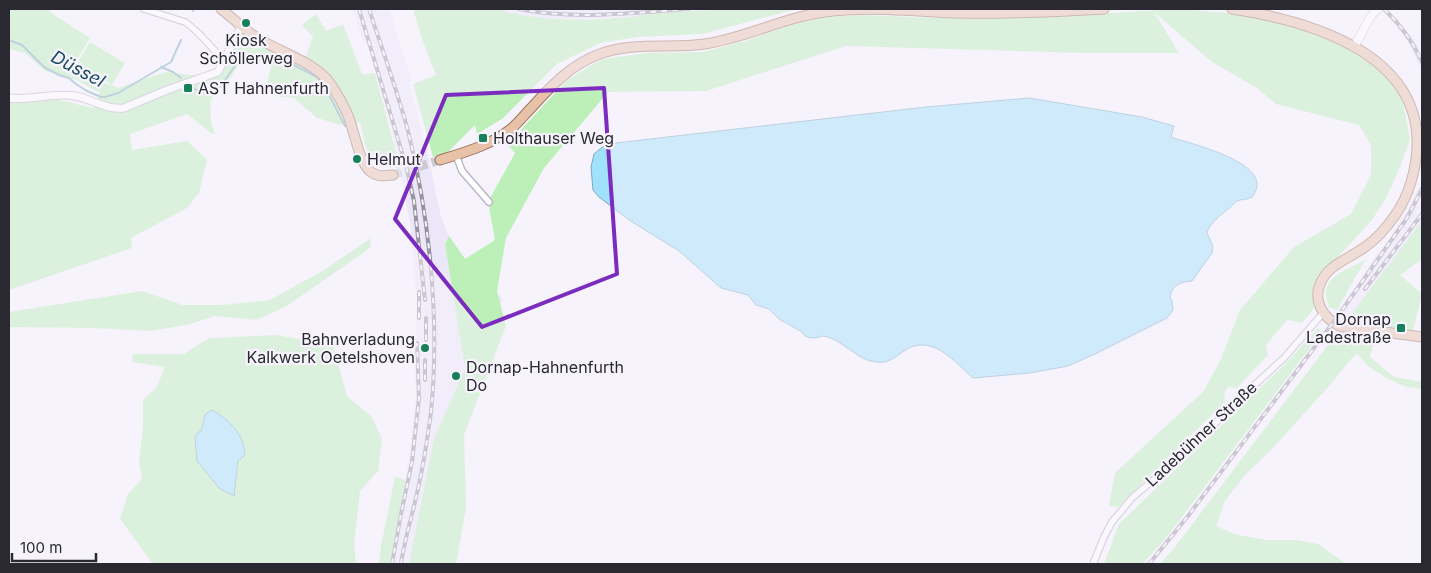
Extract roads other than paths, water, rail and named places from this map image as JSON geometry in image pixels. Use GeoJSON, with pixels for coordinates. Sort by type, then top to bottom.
{"type":"FeatureCollection","features":[{"type":"Feature","properties":{"kind":"main road"},"geometry":{"type":"LineString","coordinates":[[221,9],[241,27],[269,46],[311,66],[323,75],[331,84],[347,114],[364,165],[372,173],[382,176],[393,175]]}},
{"type":"Feature","properties":{"kind":"main road"},"geometry":{"type":"LineString","coordinates":[[440,160],[492,141],[521,120],[555,82],[571,68],[598,54],[617,49],[632,46],[680,46],[715,42],[789,19],[842,10],[960,13],[1104,9]]}},
{"type":"Feature","properties":{"kind":"main road"},"geometry":{"type":"LineString","coordinates":[[1232,9],[1295,22],[1354,47],[1385,68],[1406,94],[1411,105],[1416,128],[1417,160],[1401,206],[1374,240],[1332,268],[1322,280],[1318,294],[1323,313],[1329,320],[1339,326],[1422,337]]}},
{"type":"Feature","properties":{"kind":"main road"},"geometry":{"type":"LineString","coordinates":[[1354,47],[1371,16],[1377,9]]}},
{"type":"Feature","properties":{"kind":"street"},"geometry":{"type":"LineString","coordinates":[[144,9],[185,22],[224,60]]}},
{"type":"Feature","properties":{"kind":"street"},"geometry":{"type":"LineString","coordinates":[[9,98],[20,99],[67,95],[76,96],[106,107],[124,108],[218,72],[241,27]]}},
{"type":"Feature","properties":{"kind":"street"},"geometry":{"type":"LineString","coordinates":[[456,155],[462,171],[489,202]]}},
{"type":"Feature","properties":{"kind":"street","name":"Ladebühner Straße"},"geometry":{"type":"LineString","coordinates":[[1093,564],[1112,522],[1132,498],[1192,447],[1236,402],[1284,358],[1323,313]]}},
{"type":"Feature","properties":{"kind":"water"},"geometry":{"type":"Polygon","coordinates":[[[1029,98],[1142,117],[1174,126],[1171,137],[1223,154],[1237,161],[1255,177],[1257,187],[1252,197],[1237,201],[1211,225],[1207,232],[1212,245],[1212,253],[1192,281],[1180,283],[1174,287],[1170,297],[1173,310],[1167,318],[1068,366],[1030,373],[973,378],[942,351],[924,345],[914,346],[888,361],[880,362],[862,358],[831,338],[824,336],[810,338],[805,336],[802,332],[779,319],[769,309],[756,305],[748,295],[721,288],[679,251],[629,220],[599,197],[593,190],[591,167],[594,154],[607,144],[926,107],[1029,98]]]}},
{"type":"Feature","properties":{"kind":"water"},"geometry":{"type":"Polygon","coordinates":[[[211,410],[229,422],[239,434],[244,448],[245,455],[238,461],[234,496],[219,488],[197,461],[195,437],[201,431],[205,415],[211,410]]]}},
{"type":"Feature","properties":{"kind":"waterway","name":"Düssel"},"geometry":{"type":"LineString","coordinates":[[9,40],[22,45],[44,67],[69,78],[87,91],[101,97],[118,93],[171,62],[181,40]]}},
{"type":"Feature","properties":{"kind":"waterway"},"geometry":{"type":"LineString","coordinates":[[191,87],[206,93],[215,91],[243,55],[272,63],[286,61],[317,77],[325,87],[345,126]]}},
{"type":"Feature","properties":{"kind":"waterway"},"geometry":{"type":"LineString","coordinates":[[161,67],[181,78]]}},
{"type":"Feature","properties":{"kind":"tunnel"},"geometry":{"type":"LineString","coordinates":[[393,175],[440,160]]}},
{"type":"Feature","properties":{"kind":"railway"},"geometry":{"type":"LineString","coordinates":[[359,9],[406,166],[414,201],[425,300]]}},
{"type":"Feature","properties":{"kind":"railway"},"geometry":{"type":"LineString","coordinates":[[369,9],[408,131],[422,199],[431,271],[434,342],[431,412],[420,480],[401,564]]}},
{"type":"Feature","properties":{"kind":"railway"},"geometry":{"type":"LineString","coordinates":[[519,9],[582,15],[689,9]]}},
{"type":"Feature","properties":{"kind":"railway"},"geometry":{"type":"LineString","coordinates":[[1384,9],[1406,34],[1422,62]]}},
{"type":"Feature","properties":{"kind":"railway"},"geometry":{"type":"LineString","coordinates":[[1149,564],[1188,516],[1338,316],[1407,218],[1422,189]]}},
{"type":"Feature","properties":{"kind":"railway"},"geometry":{"type":"LineString","coordinates":[[1365,289],[1422,214]]}},
{"type":"Feature","properties":{"kind":"railway"},"geometry":{"type":"LineString","coordinates":[[419,292],[419,318]]}},
{"type":"Feature","properties":{"kind":"railway"},"geometry":{"type":"LineString","coordinates":[[426,318],[426,340]]}},
{"type":"Feature","properties":{"kind":"railway"},"geometry":{"type":"LineString","coordinates":[[392,564],[412,462],[419,398],[417,343]]}},
{"type":"Feature","properties":{"kind":"railway"},"geometry":{"type":"LineString","coordinates":[[425,360],[425,380]]}},
{"type":"Feature","properties":{"kind":"place","name":"Kiosk Schöllerweg"},"geometry":{"type":"Point","coordinates":[246,23]}},
{"type":"Feature","properties":{"kind":"place","name":"AST Hahnenfurth"},"geometry":{"type":"Point","coordinates":[188,88]}},
{"type":"Feature","properties":{"kind":"place","name":"Holthauser Weg"},"geometry":{"type":"Point","coordinates":[483,138]}},
{"type":"Feature","properties":{"kind":"place","name":"Helmut"},"geometry":{"type":"Point","coordinates":[357,159]}},
{"type":"Feature","properties":{"kind":"place","name":"Dornap Ladestraße"},"geometry":{"type":"Point","coordinates":[1401,328]}},
{"type":"Feature","properties":{"kind":"place","name":"Bahnverladung Kalkwerk Oetelshoven"},"geometry":{"type":"Point","coordinates":[425,348]}},
{"type":"Feature","properties":{"kind":"place","name":"Dornap-Hahnenfurth Do"},"geometry":{"type":"Point","coordinates":[456,376]}}]}
